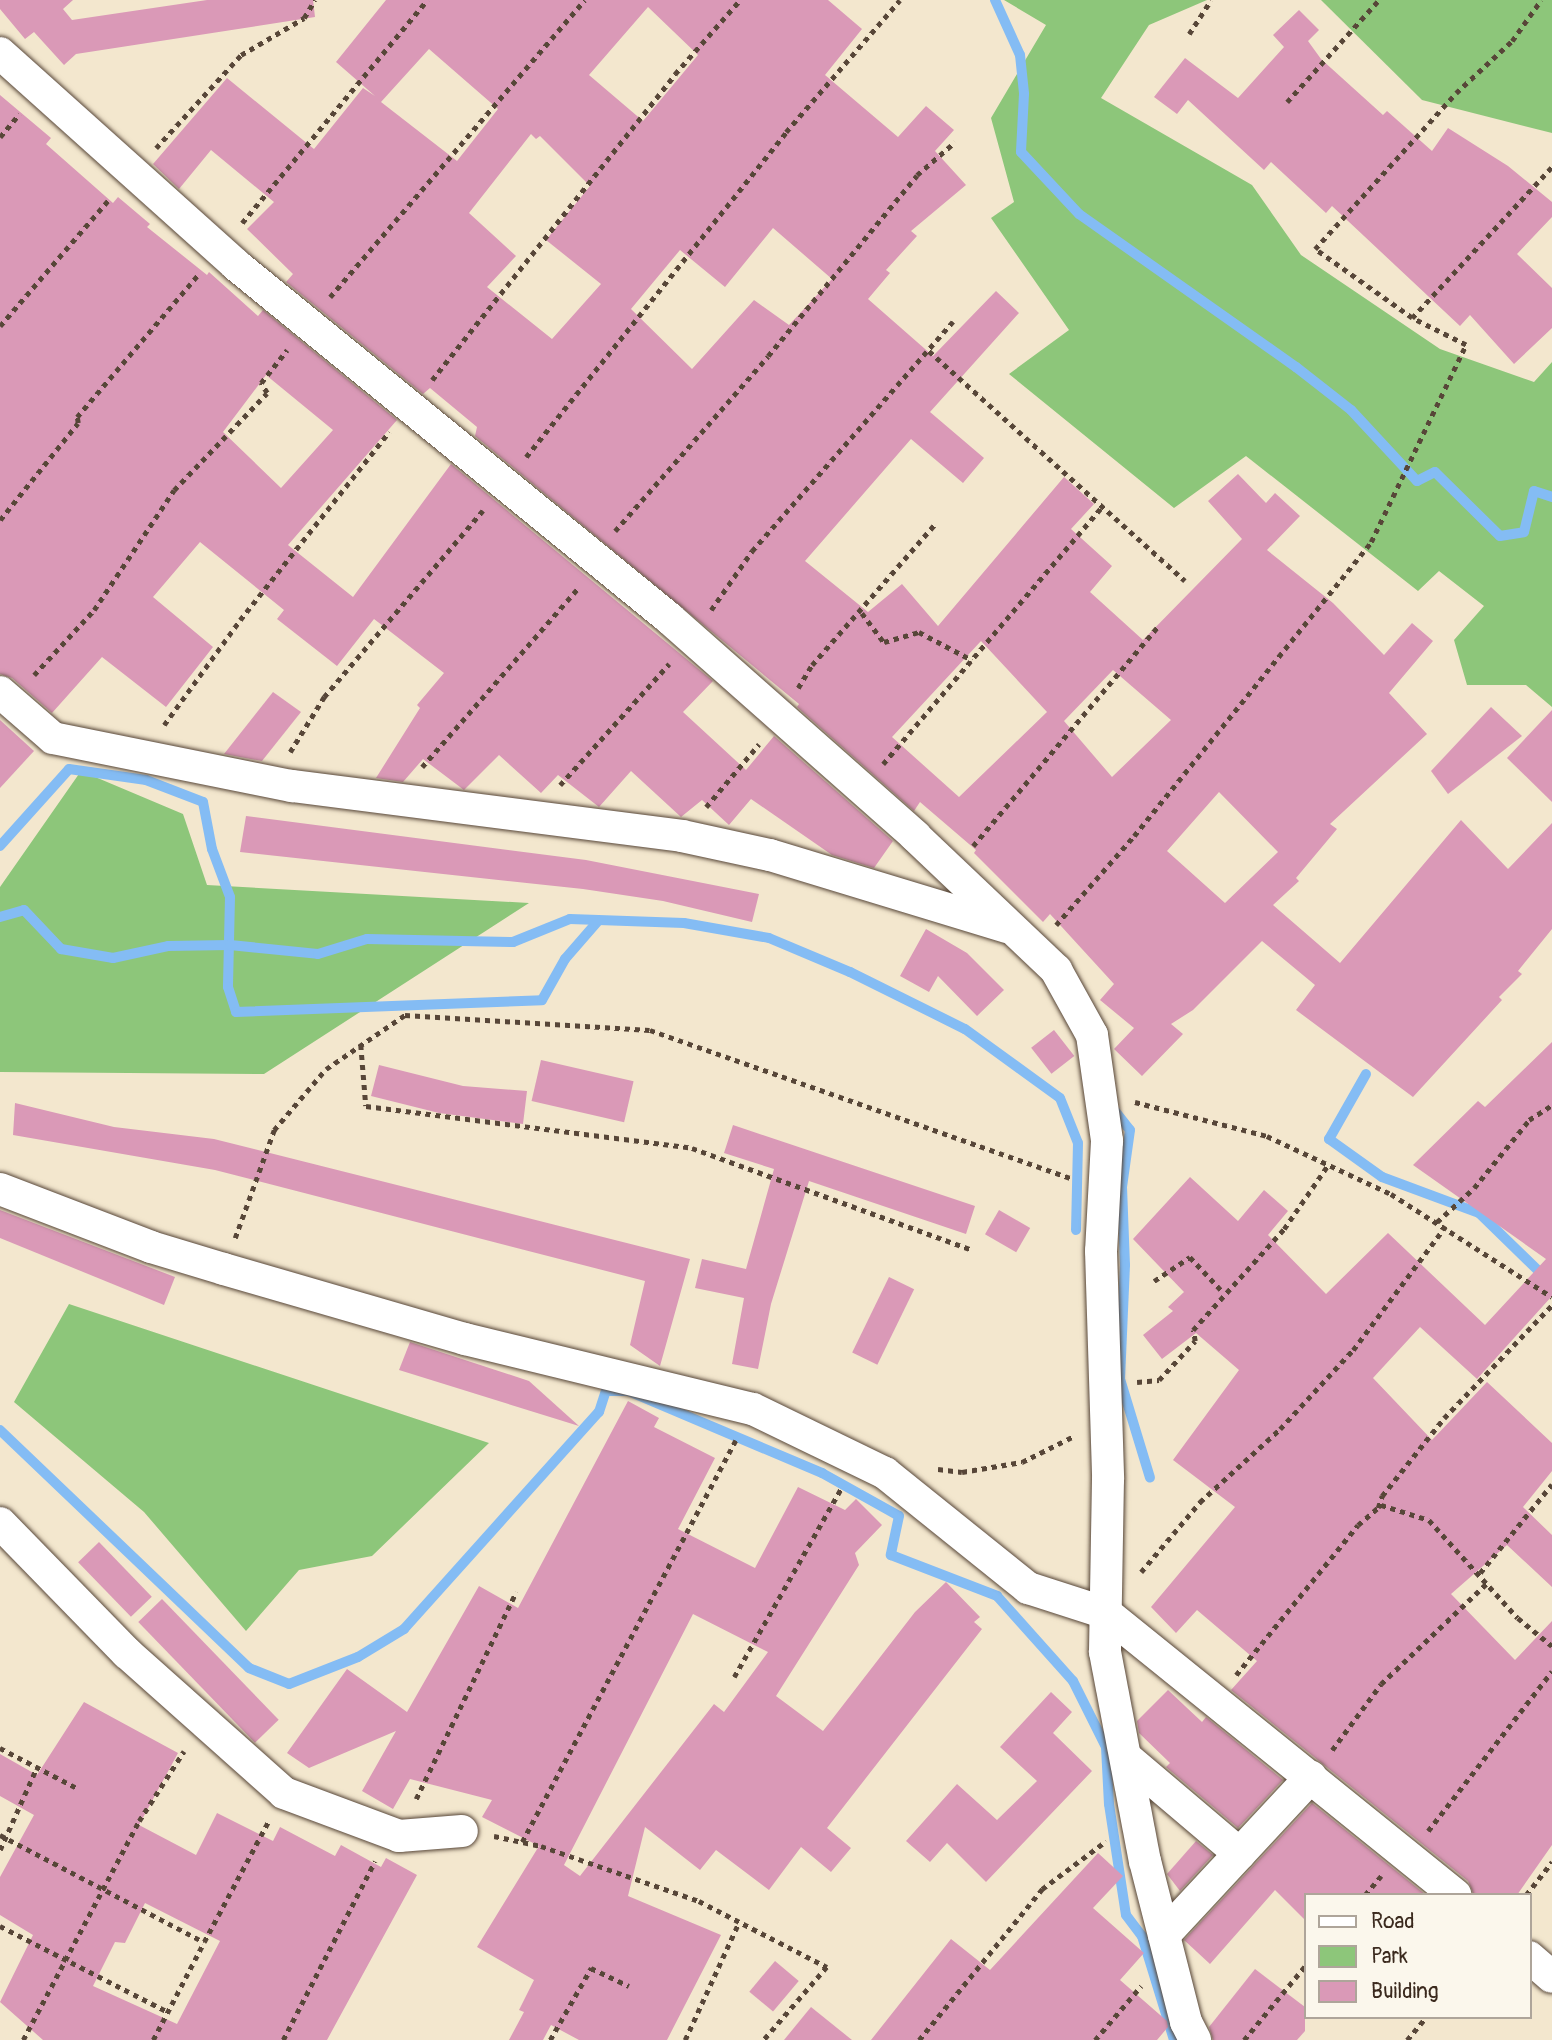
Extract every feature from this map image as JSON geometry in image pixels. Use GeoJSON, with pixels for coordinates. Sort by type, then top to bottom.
{"type":"FeatureCollection","features":[{"type":"Feature","properties":{"kind":"street"},"geometry":{"type":"LineString","coordinates":[[0,53],[219,250],[692,638],[952,871],[1056,970],[1092,1035],[1107,1141],[1101,1251],[1106,1420],[1105,1652],[1166,1944],[1195,2040]]}},
{"type":"Feature","properties":{"kind":"street"},"geometry":{"type":"LineString","coordinates":[[5,696],[53,738],[152,761],[270,782],[682,836],[770,855],[1024,939]]}},
{"type":"Feature","properties":{"kind":"street"},"geometry":{"type":"LineString","coordinates":[[0,1189],[151,1247],[224,1269],[465,1339],[753,1409],[885,1473],[1028,1588],[1105,1613],[1454,1893]]}},
{"type":"Feature","properties":{"kind":"street"},"geometry":{"type":"LineString","coordinates":[[0,1523],[127,1653],[284,1793],[394,1834],[462,1831]]}},
{"type":"Feature","properties":{"kind":"street"},"geometry":{"type":"LineString","coordinates":[[1129,1760],[1240,1854]]}},
{"type":"Feature","properties":{"kind":"street"},"geometry":{"type":"LineString","coordinates":[[1166,1944],[1240,1854],[1311,1777]]}},
{"type":"Feature","properties":{"kind":"street"},"geometry":{"type":"LineString","coordinates":[[1531,1959],[1552,1977]]}},
{"type":"Feature","properties":{"kind":"path"},"geometry":{"type":"LineString","coordinates":[[0,326],[133,172],[241,55],[304,18],[315,0]]}},
{"type":"Feature","properties":{"kind":"path"},"geometry":{"type":"LineString","coordinates":[[0,520],[78,423],[77,417],[427,0]]}},
{"type":"Feature","properties":{"kind":"path"},"geometry":{"type":"LineString","coordinates":[[5,696],[94,610],[174,490],[267,393],[261,383],[307,323],[584,0]]}},
{"type":"Feature","properties":{"kind":"path"},"geometry":{"type":"LineString","coordinates":[[152,761],[158,733],[232,632],[675,74],[740,0]]}},
{"type":"Feature","properties":{"kind":"path"},"geometry":{"type":"LineString","coordinates":[[270,782],[324,697],[505,484],[786,132],[900,0]]}},
{"type":"Feature","properties":{"kind":"path"},"geometry":{"type":"LineString","coordinates":[[1189,34],[1211,0]]}},
{"type":"Feature","properties":{"kind":"path"},"geometry":{"type":"LineString","coordinates":[[1287,102],[1379,0]]}},
{"type":"Feature","properties":{"kind":"path"},"geometry":{"type":"LineString","coordinates":[[1024,939],[1134,836],[1371,542],[1466,345],[1412,318],[1315,249],[1456,93],[1512,41],[1541,0]]}},
{"type":"Feature","properties":{"kind":"path"},"geometry":{"type":"LineString","coordinates":[[401,801],[403,789],[917,175],[955,142]]}},
{"type":"Feature","properties":{"kind":"path"},"geometry":{"type":"LineString","coordinates":[[1412,318],[1552,167]]}},
{"type":"Feature","properties":{"kind":"path"},"geometry":{"type":"LineString","coordinates":[[550,820],[557,787],[692,638],[752,551],[953,321]]}},
{"type":"Feature","properties":{"kind":"path"},"geometry":{"type":"LineString","coordinates":[[929,351],[1185,581]]}},
{"type":"Feature","properties":{"kind":"path"},"geometry":{"type":"LineString","coordinates":[[862,789],[1101,508]]}},
{"type":"Feature","properties":{"kind":"path"},"geometry":{"type":"LineString","coordinates":[[682,836],[781,717],[812,665],[862,612],[936,523]]}},
{"type":"Feature","properties":{"kind":"path"},"geometry":{"type":"LineString","coordinates":[[862,612],[884,642],[919,632],[972,660]]}},
{"type":"Feature","properties":{"kind":"path"},"geometry":{"type":"LineString","coordinates":[[952,871],[1157,626]]}},
{"type":"Feature","properties":{"kind":"path"},"geometry":{"type":"LineString","coordinates":[[224,1269],[274,1130],[327,1069],[405,1015],[649,1030],[1105,1190]]}},
{"type":"Feature","properties":{"kind":"path"},"geometry":{"type":"LineString","coordinates":[[360,1045],[366,1105],[692,1148],[970,1249]]}},
{"type":"Feature","properties":{"kind":"path"},"geometry":{"type":"LineString","coordinates":[[1100,1093],[1267,1136],[1391,1194],[1551,1296]]}},
{"type":"Feature","properties":{"kind":"path"},"geometry":{"type":"LineString","coordinates":[[1437,1222],[1474,1188],[1529,1120],[1552,1105]]}},
{"type":"Feature","properties":{"kind":"path"},"geometry":{"type":"LineString","coordinates":[[1105,1386],[1159,1380],[1195,1342],[1193,1331],[1223,1292],[1284,1229],[1328,1165]]}},
{"type":"Feature","properties":{"kind":"path"},"geometry":{"type":"LineString","coordinates":[[1105,1613],[1200,1502],[1280,1429],[1353,1350],[1445,1227]]}},
{"type":"Feature","properties":{"kind":"path"},"geometry":{"type":"LineString","coordinates":[[1154,1280],[1190,1257],[1223,1292]]}},
{"type":"Feature","properties":{"kind":"path"},"geometry":{"type":"LineString","coordinates":[[1215,1700],[1358,1525],[1378,1508],[1382,1496],[1444,1418],[1552,1305]]}},
{"type":"Feature","properties":{"kind":"path"},"geometry":{"type":"LineString","coordinates":[[522,1842],[753,1409]]}},
{"type":"Feature","properties":{"kind":"path"},"geometry":{"type":"LineString","coordinates":[[923,1467],[962,1472],[1022,1462],[1106,1420]]}},
{"type":"Feature","properties":{"kind":"path"},"geometry":{"type":"LineString","coordinates":[[734,1677],[858,1460]]}},
{"type":"Feature","properties":{"kind":"path"},"geometry":{"type":"LineString","coordinates":[[1479,1573],[1552,1484]]}},
{"type":"Feature","properties":{"kind":"path"},"geometry":{"type":"LineString","coordinates":[[1378,1508],[1429,1520],[1518,1618],[1552,1646]]}},
{"type":"Feature","properties":{"kind":"path"},"geometry":{"type":"LineString","coordinates":[[1311,1777],[1381,1684],[1488,1582]]}},
{"type":"Feature","properties":{"kind":"path"},"geometry":{"type":"LineString","coordinates":[[284,2040],[394,1834],[516,1592]]}},
{"type":"Feature","properties":{"kind":"path"},"geometry":{"type":"LineString","coordinates":[[1409,1856],[1552,1671]]}},
{"type":"Feature","properties":{"kind":"path"},"geometry":{"type":"LineString","coordinates":[[23,2040],[139,1821],[150,1811],[202,1720]]}},
{"type":"Feature","properties":{"kind":"path"},"geometry":{"type":"LineString","coordinates":[[0,1748],[77,1788]]}},
{"type":"Feature","properties":{"kind":"path"},"geometry":{"type":"LineString","coordinates":[[0,1850],[37,1767]]}},
{"type":"Feature","properties":{"kind":"path"},"geometry":{"type":"LineString","coordinates":[[153,2040],[284,1793]]}},
{"type":"Feature","properties":{"kind":"path"},"geometry":{"type":"LineString","coordinates":[[919,2040],[1042,1889],[1138,1817]]}},
{"type":"Feature","properties":{"kind":"path"},"geometry":{"type":"LineString","coordinates":[[462,1831],[522,1842],[699,1901],[738,1924],[827,1967],[764,2040]]}},
{"type":"Feature","properties":{"kind":"path"},"geometry":{"type":"LineString","coordinates":[[0,1835],[204,1942]]}},
{"type":"Feature","properties":{"kind":"path"},"geometry":{"type":"LineString","coordinates":[[1528,1893],[1552,1862]]}},
{"type":"Feature","properties":{"kind":"path"},"geometry":{"type":"LineString","coordinates":[[685,2040],[738,1924]]}},
{"type":"Feature","properties":{"kind":"path"},"geometry":{"type":"LineString","coordinates":[[0,1926],[168,2012]]}},
{"type":"Feature","properties":{"kind":"path"},"geometry":{"type":"LineString","coordinates":[[1095,2040],[1166,1944]]}},
{"type":"Feature","properties":{"kind":"path"},"geometry":{"type":"LineString","coordinates":[[1244,2040],[1304,1967]]}},
{"type":"Feature","properties":{"kind":"path"},"geometry":{"type":"LineString","coordinates":[[550,2040],[591,1968],[629,1986]]}},
{"type":"Feature","properties":{"kind":"path"},"geometry":{"type":"LineString","coordinates":[[1407,2040],[1424,2019]]}},
{"type":"Feature","properties":{"kind":"green space"},"geometry":{"type":"Polygon","coordinates":[[[1004,0],[1207,0],[1149,25],[1101,98],[1252,185],[1301,255],[1440,349],[1534,382],[1552,362],[1552,707],[1526,685],[1467,685],[1454,640],[1484,606],[1439,571],[1418,591],[1246,456],[1174,508],[1009,374],[1069,330],[991,218],[1014,202],[991,118],[1046,25],[1004,0]]]}},
{"type":"Feature","properties":{"kind":"green space"},"geometry":{"type":"Polygon","coordinates":[[[1321,0],[1552,0],[1552,133],[1422,100],[1321,0]]]}},
{"type":"Feature","properties":{"kind":"green space"},"geometry":{"type":"Polygon","coordinates":[[[81,771],[183,814],[207,885],[529,903],[264,1074],[0,1072],[0,887],[81,771]]]}},
{"type":"Feature","properties":{"kind":"green space"},"geometry":{"type":"Polygon","coordinates":[[[69,1304],[489,1443],[372,1556],[299,1570],[246,1631],[144,1512],[14,1402],[69,1304]]]}},
{"type":"Feature","properties":{"kind":"building"},"geometry":{"type":"Polygon","coordinates":[[[0,0],[73,0],[63,9],[72,20],[207,0],[313,0],[315,17],[76,54],[64,65],[34,32],[25,39],[0,9],[0,0]]]}},
{"type":"Feature","properties":{"kind":"building"},"geometry":{"type":"Polygon","coordinates":[[[386,0],[828,0],[862,29],[825,75],[898,137],[926,106],[954,130],[935,151],[966,185],[911,231],[917,236],[886,270],[890,273],[868,299],[933,356],[996,291],[1019,313],[930,412],[984,458],[963,483],[911,439],[805,561],[868,612],[902,584],[938,626],[1064,477],[1094,504],[1071,529],[1112,566],[1090,592],[1143,640],[1242,539],[1208,501],[1238,474],[1266,503],[1275,493],[1300,516],[1267,550],[1333,603],[1384,655],[1412,623],[1433,641],[1389,693],[1427,734],[1330,824],[1337,829],[1296,878],[1299,881],[1273,905],[1340,963],[1461,820],[1508,869],[1552,823],[1552,929],[1518,971],[1522,974],[1499,997],[1502,1000],[1413,1097],[1296,1010],[1315,985],[1262,941],[1193,1010],[1171,1024],[1183,1034],[1142,1076],[1114,1049],[1134,1028],[1100,1000],[1114,984],[1050,914],[1043,922],[974,853],[976,850],[920,802],[914,811],[797,707],[799,704],[475,436],[477,427],[430,388],[423,394],[286,282],[293,274],[247,229],[274,202],[211,150],[179,189],[153,164],[227,78],[314,149],[363,88],[375,96],[336,62],[386,0]],[[648,7],[589,75],[643,121],[698,55],[648,7]],[[429,49],[381,102],[457,161],[498,109],[429,49]],[[531,134],[469,213],[516,256],[487,287],[552,339],[601,284],[546,240],[590,186],[540,136],[536,139],[531,134]],[[773,228],[725,287],[680,250],[631,309],[692,369],[754,300],[789,325],[832,279],[773,228]],[[981,641],[892,737],[959,797],[1047,712],[981,641]],[[1113,670],[1064,721],[1112,777],[1171,720],[1113,670]],[[1219,792],[1167,851],[1225,903],[1278,852],[1219,792]]]}},
{"type":"Feature","properties":{"kind":"building"},"geometry":{"type":"Polygon","coordinates":[[[1299,10],[1319,30],[1308,41],[1321,59],[1383,115],[1387,111],[1432,151],[1448,128],[1508,166],[1552,202],[1552,217],[1517,254],[1552,288],[1552,328],[1514,364],[1470,315],[1460,326],[1332,206],[1326,213],[1271,162],[1264,170],[1188,100],[1177,114],[1154,97],[1185,58],[1238,98],[1284,47],[1273,35],[1299,10]]]}},
{"type":"Feature","properties":{"kind":"building"},"geometry":{"type":"Polygon","coordinates":[[[0,95],[51,138],[46,144],[113,203],[118,197],[150,224],[147,227],[207,275],[209,272],[258,316],[263,310],[397,420],[288,545],[353,597],[451,464],[713,681],[683,712],[746,770],[774,736],[893,841],[874,868],[832,855],[751,799],[729,825],[702,800],[681,817],[631,771],[599,807],[558,775],[541,793],[499,755],[464,790],[423,759],[403,782],[376,778],[420,708],[417,705],[444,673],[374,619],[337,666],[277,619],[284,610],[200,542],[153,597],[213,647],[166,707],[102,657],[52,713],[12,678],[0,674],[0,95]],[[266,375],[223,432],[281,488],[333,430],[266,375]]]}},
{"type":"Feature","properties":{"kind":"building"},"geometry":{"type":"Polygon","coordinates":[[[273,692],[301,712],[262,761],[224,754],[273,692]]]}},
{"type":"Feature","properties":{"kind":"building"},"geometry":{"type":"Polygon","coordinates":[[[1491,707],[1522,736],[1448,794],[1431,771],[1491,707]]]}},
{"type":"Feature","properties":{"kind":"building"},"geometry":{"type":"Polygon","coordinates":[[[1552,710],[1552,802],[1507,758],[1552,710]]]}},
{"type":"Feature","properties":{"kind":"building"},"geometry":{"type":"Polygon","coordinates":[[[0,720],[34,751],[0,788],[0,720]]]}},
{"type":"Feature","properties":{"kind":"building"},"geometry":{"type":"Polygon","coordinates":[[[246,816],[586,860],[759,894],[752,922],[663,901],[583,889],[240,852],[246,816]]]}},
{"type":"Feature","properties":{"kind":"building"},"geometry":{"type":"Polygon","coordinates":[[[926,929],[967,953],[1004,990],[977,1016],[938,976],[929,992],[900,976],[926,929]]]}},
{"type":"Feature","properties":{"kind":"building"},"geometry":{"type":"Polygon","coordinates":[[[1054,1030],[1074,1056],[1051,1074],[1031,1048],[1054,1030]]]}},
{"type":"Feature","properties":{"kind":"building"},"geometry":{"type":"Polygon","coordinates":[[[1552,1042],[1552,1296],[1477,1379],[1420,1327],[1373,1378],[1432,1440],[1487,1382],[1552,1443],[1552,1471],[1523,1507],[1552,1535],[1552,1587],[1507,1545],[1451,1594],[1515,1660],[1552,1621],[1552,1845],[1518,1893],[1473,1893],[1468,1881],[1231,1690],[1257,1661],[1197,1610],[1176,1633],[1151,1607],[1235,1507],[1173,1460],[1239,1370],[1196,1333],[1162,1359],[1143,1335],[1173,1311],[1168,1307],[1184,1292],[1133,1239],[1190,1177],[1238,1221],[1264,1190],[1288,1211],[1268,1235],[1326,1294],[1388,1233],[1485,1325],[1546,1259],[1413,1165],[1478,1101],[1485,1107],[1552,1042]]]}},
{"type":"Feature","properties":{"kind":"building"},"geometry":{"type":"Polygon","coordinates":[[[541,1060],[634,1081],[624,1122],[532,1101],[541,1060]]]}},
{"type":"Feature","properties":{"kind":"building"},"geometry":{"type":"Polygon","coordinates":[[[379,1065],[463,1086],[527,1091],[523,1124],[439,1113],[371,1096],[379,1065]]]}},
{"type":"Feature","properties":{"kind":"building"},"geometry":{"type":"Polygon","coordinates":[[[15,1103],[114,1127],[214,1139],[690,1259],[660,1366],[630,1345],[645,1281],[215,1170],[13,1135],[15,1103]]]}},
{"type":"Feature","properties":{"kind":"building"},"geometry":{"type":"Polygon","coordinates":[[[733,1125],[975,1206],[966,1234],[809,1181],[771,1304],[758,1369],[732,1364],[744,1298],[695,1288],[702,1259],[746,1269],[774,1169],[724,1153],[733,1125]]]}},
{"type":"Feature","properties":{"kind":"building"},"geometry":{"type":"Polygon","coordinates":[[[0,1210],[175,1277],[164,1305],[0,1238],[0,1210]]]}},
{"type":"Feature","properties":{"kind":"building"},"geometry":{"type":"Polygon","coordinates":[[[999,1210],[1030,1228],[1016,1252],[985,1234],[999,1210]]]}},
{"type":"Feature","properties":{"kind":"building"},"geometry":{"type":"Polygon","coordinates":[[[889,1277],[914,1289],[877,1365],[852,1352],[889,1277]]]}},
{"type":"Feature","properties":{"kind":"building"},"geometry":{"type":"Polygon","coordinates":[[[410,1342],[529,1381],[579,1426],[399,1370],[410,1342]]]}},
{"type":"Feature","properties":{"kind":"building"},"geometry":{"type":"Polygon","coordinates":[[[628,1401],[659,1418],[654,1427],[715,1458],[678,1529],[755,1568],[798,1487],[845,1510],[856,1499],[882,1525],[855,1553],[859,1565],[776,1696],[823,1731],[915,1612],[946,1582],[980,1617],[974,1622],[982,1629],[827,1828],[851,1848],[831,1872],[801,1847],[769,1890],[716,1850],[700,1870],[645,1827],[628,1896],[721,1935],[667,2040],[579,2040],[551,2025],[543,2040],[509,2040],[524,2012],[519,2010],[534,1980],[477,1947],[539,1846],[482,1817],[492,1800],[410,1779],[393,1809],[362,1791],[396,1731],[309,1768],[287,1753],[347,1669],[407,1712],[479,1586],[518,1608],[628,1401]],[[693,1614],[564,1865],[580,1876],[714,1704],[724,1712],[768,1652],[693,1614]]]}},
{"type":"Feature","properties":{"kind":"building"},"geometry":{"type":"Polygon","coordinates":[[[99,1542],[152,1597],[131,1617],[78,1562],[99,1542]]]}},
{"type":"Feature","properties":{"kind":"building"},"geometry":{"type":"Polygon","coordinates":[[[162,1599],[279,1720],[255,1743],[138,1622],[162,1599]]]}},
{"type":"Feature","properties":{"kind":"building"},"geometry":{"type":"Polygon","coordinates":[[[1168,1690],[1202,1722],[1206,1717],[1283,1780],[1238,1828],[1166,1767],[1170,1763],[1139,1733],[1137,1721],[1168,1690]]]}},
{"type":"Feature","properties":{"kind":"building"},"geometry":{"type":"Polygon","coordinates":[[[1051,1692],[1072,1712],[1053,1733],[1092,1771],[986,1882],[947,1843],[930,1862],[906,1841],[957,1784],[997,1820],[1037,1781],[1000,1747],[1051,1692]]]}},
{"type":"Feature","properties":{"kind":"building"},"geometry":{"type":"Polygon","coordinates":[[[84,1702],[178,1753],[139,1825],[196,1855],[217,1813],[273,1841],[280,1827],[335,1856],[341,1845],[381,1867],[386,1858],[417,1875],[327,2040],[43,2040],[0,2002],[33,1935],[0,1915],[0,1877],[34,1815],[0,1796],[0,1754],[37,1775],[84,1702]],[[145,1903],[125,1943],[115,1942],[93,1986],[177,2024],[220,1941],[145,1903]]]}},
{"type":"Feature","properties":{"kind":"building"},"geometry":{"type":"Polygon","coordinates":[[[1312,1803],[1424,1893],[1304,1893],[1304,1919],[1275,1890],[1210,1964],[1184,1940],[1312,1803]]]}},
{"type":"Feature","properties":{"kind":"building"},"geometry":{"type":"Polygon","coordinates":[[[1196,1841],[1213,1855],[1180,1891],[1167,1874],[1196,1841]]]}},
{"type":"Feature","properties":{"kind":"building"},"geometry":{"type":"Polygon","coordinates":[[[1098,1853],[1123,1876],[1093,1908],[1144,1953],[1120,1980],[1167,2021],[1168,2027],[1157,2040],[871,2040],[951,1939],[990,1970],[1098,1853]]]}},
{"type":"Feature","properties":{"kind":"building"},"geometry":{"type":"Polygon","coordinates":[[[775,1961],[799,1981],[773,2012],[749,1992],[775,1961]]]}},
{"type":"Feature","properties":{"kind":"building"},"geometry":{"type":"Polygon","coordinates":[[[1255,1969],[1304,2006],[1305,2031],[1297,2040],[1213,2040],[1209,2027],[1255,1969]]]}},
{"type":"Feature","properties":{"kind":"building"},"geometry":{"type":"Polygon","coordinates":[[[811,2007],[852,2040],[784,2040],[811,2007]]]}},
{"type":"Feature","properties":{"kind":"waterway"},"geometry":{"type":"LineString","coordinates":[[995,0],[1020,55],[1024,94],[1021,152],[1079,214],[1296,367],[1351,410],[1417,481],[1435,472],[1500,536],[1524,532],[1534,491],[1552,497]]}},
{"type":"Feature","properties":{"kind":"waterway"},"geometry":{"type":"LineString","coordinates":[[0,846],[69,769],[146,780],[203,802],[212,849],[230,897],[228,987],[236,1012],[542,1000],[565,959],[598,921]]}},
{"type":"Feature","properties":{"kind":"waterway"},"geometry":{"type":"LineString","coordinates":[[0,917],[24,910],[61,949],[113,958],[168,946],[230,945],[318,954],[367,939],[513,942],[570,919],[684,923],[769,938],[850,972],[965,1029],[1060,1098],[1078,1143],[1076,1230]]}},
{"type":"Feature","properties":{"kind":"waterway"},"geometry":{"type":"LineString","coordinates":[[1366,1074],[1329,1139],[1382,1177],[1479,1213],[1552,1284]]}},
{"type":"Feature","properties":{"kind":"waterway"},"geometry":{"type":"LineString","coordinates":[[1115,1111],[1130,1130],[1122,1187],[1125,1265],[1120,1379],[1150,1478]]}},
{"type":"Feature","properties":{"kind":"waterway"},"geometry":{"type":"LineString","coordinates":[[0,1430],[249,1668],[289,1684],[358,1657],[404,1629],[599,1412],[606,1391],[628,1391],[822,1473],[899,1516],[891,1555],[997,1596],[1073,1681],[1106,1747],[1109,1804],[1126,1915],[1142,1936],[1174,2040]]}}]}
